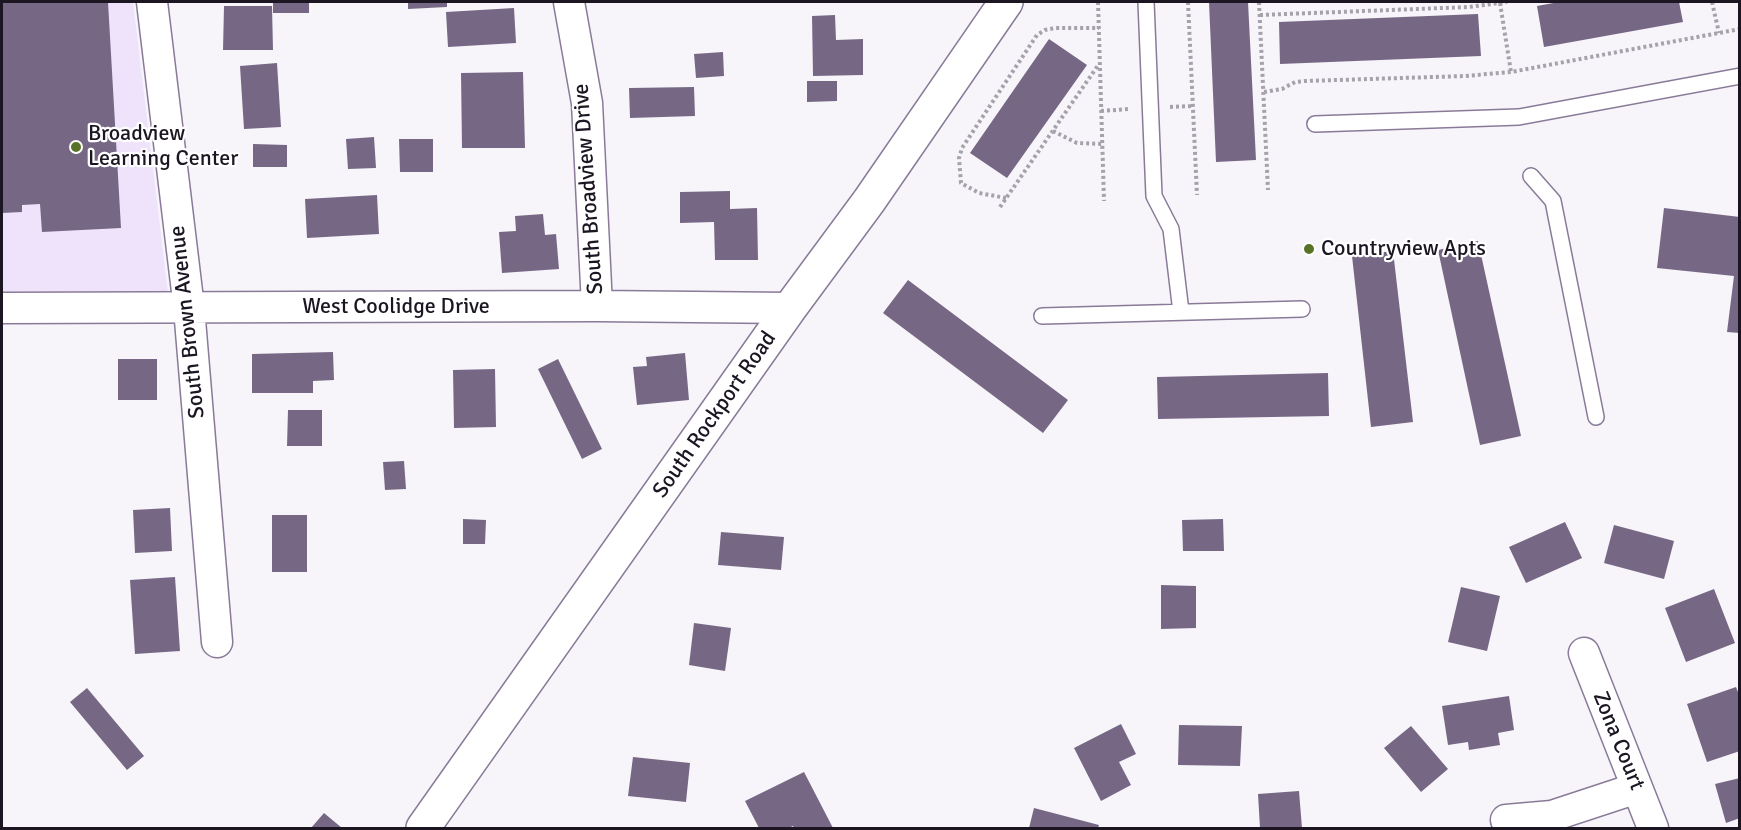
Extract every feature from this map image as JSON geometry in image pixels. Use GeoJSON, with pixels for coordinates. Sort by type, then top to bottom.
{"type":"FeatureCollection","features":[{"type":"Feature","properties":{"kind":"street","name":"South Brown Avenue"},"geometry":{"type":"LineString","coordinates":[[152,2],[189,308],[217,642]]}},
{"type":"Feature","properties":{"kind":"street","name":"South Broadview Drive"},"geometry":{"type":"LineString","coordinates":[[569,2],[587,103],[597,306]]}},
{"type":"Feature","properties":{"kind":"street","name":"South Rockport Road"},"geometry":{"type":"LineString","coordinates":[[423,828],[790,308],[869,201],[1006,2]]}},
{"type":"Feature","properties":{"kind":"street","name":"West Coolidge Drive"},"geometry":{"type":"LineString","coordinates":[[2,308],[597,306],[790,308]]}},
{"type":"Feature","properties":{"kind":"street","name":"Zona Court"},"geometry":{"type":"LineString","coordinates":[[1584,653],[1653,828]]}},
{"type":"Feature","properties":{"kind":"street"},"geometry":{"type":"LineString","coordinates":[[1506,820],[1552,816],[1637,788]]}},
{"type":"Feature","properties":{"kind":"lane"},"geometry":{"type":"LineString","coordinates":[[1146,2],[1154,196],[1171,229],[1181,312]]}},
{"type":"Feature","properties":{"kind":"lane"},"geometry":{"type":"LineString","coordinates":[[1315,124],[1519,117],[1740,76]]}},
{"type":"Feature","properties":{"kind":"lane"},"geometry":{"type":"LineString","coordinates":[[1531,176],[1553,201],[1596,417]]}},
{"type":"Feature","properties":{"kind":"lane"},"geometry":{"type":"LineString","coordinates":[[1042,316],[1302,309]]}},
{"type":"Feature","properties":{"kind":"path"},"geometry":{"type":"LineString","coordinates":[[1098,2],[1104,201]]}},
{"type":"Feature","properties":{"kind":"path"},"geometry":{"type":"LineString","coordinates":[[1188,2],[1197,195]]}},
{"type":"Feature","properties":{"kind":"path"},"geometry":{"type":"LineString","coordinates":[[1259,2],[1268,190]]}},
{"type":"Feature","properties":{"kind":"path"},"geometry":{"type":"LineString","coordinates":[[1260,15],[1470,7],[1507,2]]}},
{"type":"Feature","properties":{"kind":"path"},"geometry":{"type":"LineString","coordinates":[[1712,2],[1719,33]]}},
{"type":"Feature","properties":{"kind":"path"},"geometry":{"type":"LineString","coordinates":[[1500,3],[1511,72]]}},
{"type":"Feature","properties":{"kind":"path"},"geometry":{"type":"LineString","coordinates":[[1006,198],[979,193],[961,183],[959,158],[962,148],[1037,35],[1055,28],[1099,28]]}},
{"type":"Feature","properties":{"kind":"path"},"geometry":{"type":"LineString","coordinates":[[1264,92],[1305,81],[1465,76],[1511,72],[1740,29]]}},
{"type":"Feature","properties":{"kind":"path"},"geometry":{"type":"LineString","coordinates":[[1000,207],[1100,63]]}},
{"type":"Feature","properties":{"kind":"path"},"geometry":{"type":"LineString","coordinates":[[1053,131],[1077,143],[1102,144]]}},
{"type":"Feature","properties":{"kind":"shaded area","name":"Broadview Learning Center"},"geometry":{"type":"Polygon","coordinates":[[[2,2],[133,2],[168,293],[2,294],[2,2]]]}},
{"type":"Feature","properties":{"kind":"building"},"geometry":{"type":"Polygon","coordinates":[[[2,2],[108,2],[121,228],[42,232],[40,204],[22,205],[22,212],[2,213],[2,2]]]}},
{"type":"Feature","properties":{"kind":"building"},"geometry":{"type":"Polygon","coordinates":[[[273,2],[309,2],[309,13],[273,13],[273,2]]]}},
{"type":"Feature","properties":{"kind":"building"},"geometry":{"type":"Polygon","coordinates":[[[408,2],[447,2],[447,7],[408,9],[408,2]]]}},
{"type":"Feature","properties":{"kind":"building"},"geometry":{"type":"Polygon","coordinates":[[[1209,2],[1248,2],[1256,160],[1216,162],[1209,2]]]}},
{"type":"Feature","properties":{"kind":"building"},"geometry":{"type":"Polygon","coordinates":[[[1559,2],[1679,2],[1683,22],[1544,47],[1537,6],[1559,2]]]}},
{"type":"Feature","properties":{"kind":"building"},"geometry":{"type":"Polygon","coordinates":[[[224,6],[272,6],[273,50],[223,50],[224,6]]]}},
{"type":"Feature","properties":{"kind":"building"},"geometry":{"type":"Polygon","coordinates":[[[514,8],[516,43],[448,47],[446,12],[514,8]]]}},
{"type":"Feature","properties":{"kind":"building"},"geometry":{"type":"Polygon","coordinates":[[[1478,14],[1481,56],[1280,64],[1279,22],[1478,14]]]}},
{"type":"Feature","properties":{"kind":"building"},"geometry":{"type":"Polygon","coordinates":[[[835,15],[836,40],[863,39],[863,75],[813,76],[812,16],[835,15]]]}},
{"type":"Feature","properties":{"kind":"building"},"geometry":{"type":"Polygon","coordinates":[[[1049,39],[1087,65],[1007,178],[970,153],[1049,39]]]}},
{"type":"Feature","properties":{"kind":"building"},"geometry":{"type":"Polygon","coordinates":[[[723,52],[724,76],[696,78],[694,54],[723,52]]]}},
{"type":"Feature","properties":{"kind":"building"},"geometry":{"type":"Polygon","coordinates":[[[277,63],[281,127],[244,129],[240,66],[277,63]]]}},
{"type":"Feature","properties":{"kind":"building"},"geometry":{"type":"Polygon","coordinates":[[[523,72],[525,148],[462,148],[461,73],[523,72]]]}},
{"type":"Feature","properties":{"kind":"building"},"geometry":{"type":"Polygon","coordinates":[[[807,81],[837,81],[837,101],[807,102],[807,81]]]}},
{"type":"Feature","properties":{"kind":"building"},"geometry":{"type":"Polygon","coordinates":[[[694,87],[695,116],[630,118],[629,88],[694,87]]]}},
{"type":"Feature","properties":{"kind":"building"},"geometry":{"type":"Polygon","coordinates":[[[374,137],[376,168],[348,169],[346,139],[374,137]]]}},
{"type":"Feature","properties":{"kind":"building"},"geometry":{"type":"Polygon","coordinates":[[[399,139],[433,139],[433,172],[400,172],[399,139]]]}},
{"type":"Feature","properties":{"kind":"building"},"geometry":{"type":"Polygon","coordinates":[[[253,144],[287,145],[287,167],[253,167],[253,144]]]}},
{"type":"Feature","properties":{"kind":"building"},"geometry":{"type":"Polygon","coordinates":[[[730,191],[730,209],[757,208],[758,260],[715,260],[714,222],[680,223],[680,192],[730,191]]]}},
{"type":"Feature","properties":{"kind":"building"},"geometry":{"type":"Polygon","coordinates":[[[377,195],[379,234],[307,238],[305,199],[377,195]]]}},
{"type":"Feature","properties":{"kind":"building"},"geometry":{"type":"Polygon","coordinates":[[[1664,208],[1740,217],[1740,333],[1727,332],[1734,276],[1657,268],[1664,208]]]}},
{"type":"Feature","properties":{"kind":"building"},"geometry":{"type":"Polygon","coordinates":[[[543,214],[545,235],[556,234],[559,269],[502,273],[499,232],[516,231],[515,216],[543,214]]]}},
{"type":"Feature","properties":{"kind":"building"},"geometry":{"type":"Polygon","coordinates":[[[1478,241],[1521,436],[1480,445],[1438,250],[1478,241]]]}},
{"type":"Feature","properties":{"kind":"building"},"geometry":{"type":"Polygon","coordinates":[[[1393,251],[1413,422],[1371,427],[1352,256],[1393,251]]]}},
{"type":"Feature","properties":{"kind":"building"},"geometry":{"type":"Polygon","coordinates":[[[908,280],[1068,400],[1043,433],[883,313],[908,280]]]}},
{"type":"Feature","properties":{"kind":"building"},"geometry":{"type":"Polygon","coordinates":[[[333,352],[334,380],[313,381],[313,393],[252,393],[252,354],[333,352]]]}},
{"type":"Feature","properties":{"kind":"building"},"geometry":{"type":"Polygon","coordinates":[[[685,353],[689,400],[637,405],[633,367],[647,366],[646,357],[685,353]]]}},
{"type":"Feature","properties":{"kind":"building"},"geometry":{"type":"Polygon","coordinates":[[[118,359],[157,359],[157,400],[118,400],[118,359]]]}},
{"type":"Feature","properties":{"kind":"building"},"geometry":{"type":"Polygon","coordinates":[[[558,359],[602,449],[582,459],[538,369],[558,359]]]}},
{"type":"Feature","properties":{"kind":"building"},"geometry":{"type":"Polygon","coordinates":[[[495,369],[496,427],[454,428],[453,370],[495,369]]]}},
{"type":"Feature","properties":{"kind":"building"},"geometry":{"type":"Polygon","coordinates":[[[1328,373],[1329,416],[1158,419],[1157,377],[1328,373]]]}},
{"type":"Feature","properties":{"kind":"building"},"geometry":{"type":"Polygon","coordinates":[[[288,410],[322,410],[322,446],[287,446],[288,410]]]}},
{"type":"Feature","properties":{"kind":"building"},"geometry":{"type":"Polygon","coordinates":[[[404,461],[406,489],[385,490],[383,462],[404,461]]]}},
{"type":"Feature","properties":{"kind":"building"},"geometry":{"type":"Polygon","coordinates":[[[170,508],[172,551],[135,553],[133,510],[170,508]]]}},
{"type":"Feature","properties":{"kind":"building"},"geometry":{"type":"Polygon","coordinates":[[[272,515],[307,515],[307,572],[272,572],[272,515]]]}},
{"type":"Feature","properties":{"kind":"building"},"geometry":{"type":"Polygon","coordinates":[[[463,519],[486,520],[485,544],[463,544],[463,519]]]}},
{"type":"Feature","properties":{"kind":"building"},"geometry":{"type":"Polygon","coordinates":[[[1223,519],[1224,551],[1183,551],[1182,520],[1223,519]]]}},
{"type":"Feature","properties":{"kind":"building"},"geometry":{"type":"Polygon","coordinates":[[[1565,522],[1582,558],[1526,583],[1509,547],[1565,522]]]}},
{"type":"Feature","properties":{"kind":"building"},"geometry":{"type":"Polygon","coordinates":[[[1614,525],[1674,541],[1664,579],[1604,563],[1614,525]]]}},
{"type":"Feature","properties":{"kind":"building"},"geometry":{"type":"Polygon","coordinates":[[[721,532],[784,537],[781,570],[718,565],[721,532]]]}},
{"type":"Feature","properties":{"kind":"building"},"geometry":{"type":"Polygon","coordinates":[[[175,577],[180,651],[135,654],[130,580],[175,577]]]}},
{"type":"Feature","properties":{"kind":"building"},"geometry":{"type":"Polygon","coordinates":[[[1161,585],[1196,586],[1196,628],[1161,629],[1161,585]]]}},
{"type":"Feature","properties":{"kind":"building"},"geometry":{"type":"Polygon","coordinates":[[[1461,587],[1500,596],[1487,651],[1448,642],[1461,587]]]}},
{"type":"Feature","properties":{"kind":"building"},"geometry":{"type":"Polygon","coordinates":[[[1714,589],[1735,643],[1686,662],[1665,608],[1714,589]]]}},
{"type":"Feature","properties":{"kind":"building"},"geometry":{"type":"Polygon","coordinates":[[[694,623],[731,628],[725,671],[689,665],[694,623]]]}},
{"type":"Feature","properties":{"kind":"building"},"geometry":{"type":"Polygon","coordinates":[[[1736,687],[1740,697],[1740,751],[1707,762],[1687,704],[1736,687]]]}},
{"type":"Feature","properties":{"kind":"building"},"geometry":{"type":"Polygon","coordinates":[[[87,688],[144,756],[127,770],[70,702],[87,688]]]}},
{"type":"Feature","properties":{"kind":"building"},"geometry":{"type":"Polygon","coordinates":[[[1509,696],[1514,730],[1498,733],[1500,745],[1469,750],[1468,742],[1448,745],[1442,706],[1509,696]]]}},
{"type":"Feature","properties":{"kind":"building"},"geometry":{"type":"Polygon","coordinates":[[[1121,724],[1136,754],[1119,762],[1131,785],[1101,801],[1074,748],[1121,724]]]}},
{"type":"Feature","properties":{"kind":"building"},"geometry":{"type":"Polygon","coordinates":[[[1179,725],[1242,726],[1240,766],[1178,765],[1179,725]]]}},
{"type":"Feature","properties":{"kind":"building"},"geometry":{"type":"Polygon","coordinates":[[[1411,726],[1448,769],[1421,792],[1384,748],[1411,726]]]}},
{"type":"Feature","properties":{"kind":"building"},"geometry":{"type":"Polygon","coordinates":[[[633,757],[690,763],[686,802],[628,796],[633,757]]]}},
{"type":"Feature","properties":{"kind":"building"},"geometry":{"type":"Polygon","coordinates":[[[804,772],[833,828],[794,828],[793,826],[759,828],[745,801],[804,772]]]}},
{"type":"Feature","properties":{"kind":"building"},"geometry":{"type":"Polygon","coordinates":[[[1740,778],[1740,818],[1726,823],[1715,784],[1740,778]]]}},
{"type":"Feature","properties":{"kind":"building"},"geometry":{"type":"Polygon","coordinates":[[[1299,791],[1302,828],[1260,828],[1258,794],[1299,791]]]}},
{"type":"Feature","properties":{"kind":"building"},"geometry":{"type":"Polygon","coordinates":[[[1034,808],[1099,825],[1098,828],[1029,828],[1034,808]]]}},
{"type":"Feature","properties":{"kind":"building"},"geometry":{"type":"Polygon","coordinates":[[[324,813],[342,828],[311,828],[324,813]]]}},
{"type":"Feature","properties":{"kind":"place","name":"Broadview Learning Center"},"geometry":{"type":"Point","coordinates":[76,147]}},
{"type":"Feature","properties":{"kind":"place","name":"Countryview Apts"},"geometry":{"type":"Point","coordinates":[1309,249]}}]}
